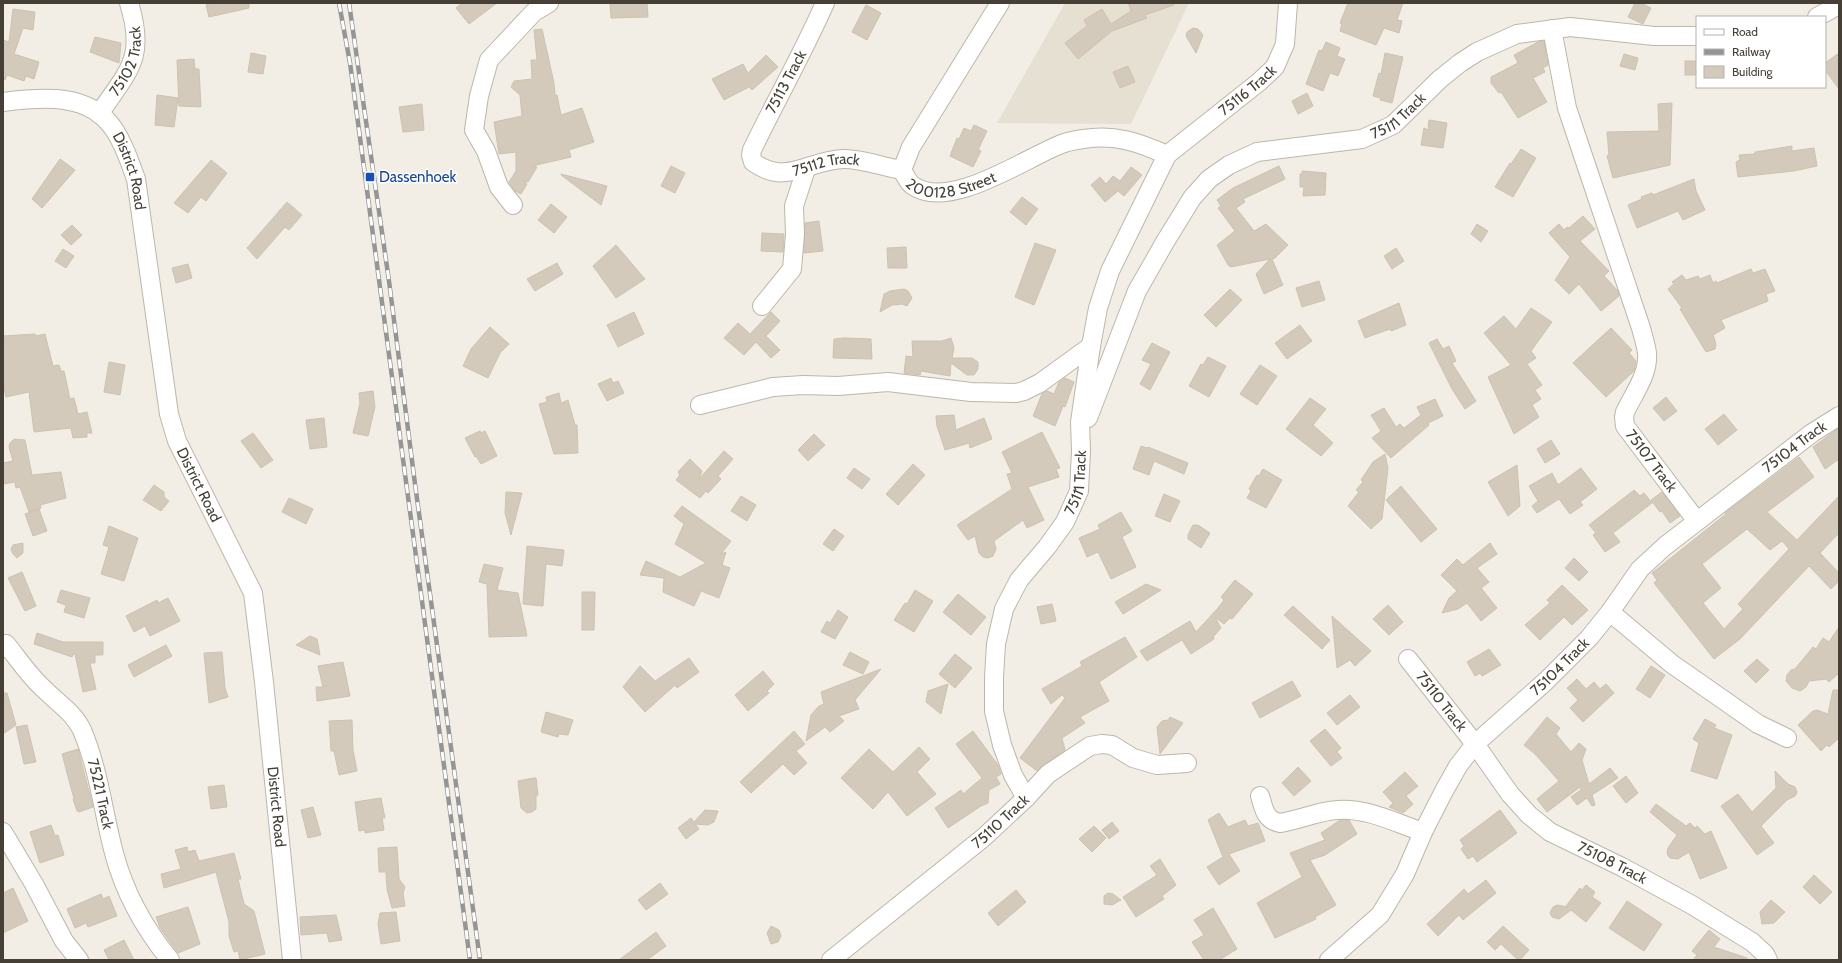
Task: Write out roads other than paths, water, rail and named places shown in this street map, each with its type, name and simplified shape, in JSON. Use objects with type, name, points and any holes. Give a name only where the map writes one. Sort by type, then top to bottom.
[{"type":"street","name":"75102 Track","points":[[99,114],[126,76],[135,57],[136,36],[129,3]]},
{"type":"street","points":[[513,205],[499,187],[486,151],[474,130],[479,96],[489,60],[534,12],[549,3]]},
{"type":"street","name":"75113 Track","points":[[752,162],[752,150],[778,95],[807,45],[826,3]]},
{"type":"street","name":"200128 Street","points":[[1000,3],[929,114],[911,147],[902,170],[912,185],[924,190],[955,191],[972,187],[1060,144],[1083,139],[1110,137],[1138,142],[1167,155]]},
{"type":"street","name":"75116 Track","points":[[1167,155],[1259,82],[1275,67],[1285,44],[1288,3]]},
{"type":"street","points":[[1819,16],[1839,4]]},
{"type":"street","name":"75111 Track","points":[[1080,422],[1087,419],[1138,291],[1192,198],[1209,179],[1229,165],[1257,152],[1362,139],[1393,125],[1440,79],[1477,52],[1517,34],[1570,27],[1600,29],[1654,36],[1696,36]]},
{"type":"street","name":"75107 Track","points":[[1552,29],[1567,108],[1641,328],[1647,353],[1646,368],[1625,412],[1625,426],[1696,520]]},
{"type":"street","name":"District Road","points":[[3,102],[49,98],[84,104],[111,124],[118,135],[136,179],[169,414],[177,441],[253,593],[267,706],[292,960]]},
{"type":"street","name":"75111 Track","points":[[1026,798],[1013,775],[1002,744],[994,711],[996,644],[1004,609],[1019,580],[1048,547],[1065,522],[1078,491],[1081,451],[1080,422],[1098,308],[1110,271],[1167,155]]},
{"type":"street","name":"75112 Track","points":[[752,162],[759,167],[772,171],[793,172],[826,162],[844,159],[902,170]]},
{"type":"street","points":[[762,306],[792,269],[795,234],[794,206],[806,169]]},
{"type":"street","points":[[700,405],[773,388],[803,385],[838,386],[888,382],[971,392],[1016,393],[1024,391],[1040,383],[1091,346]]},
{"type":"street","name":"75104 Track","points":[[1329,960],[1380,916],[1406,874],[1423,832],[1455,772],[1475,744],[1546,682],[1589,638],[1610,612],[1640,569],[1696,520],[1812,433],[1839,416]]},
{"type":"street","points":[[1610,612],[1672,664],[1758,724],[1787,738]]},
{"type":"street","name":"75221 Track","points":[[6,644],[44,690],[72,714],[82,729],[97,774],[114,855],[147,928],[170,960]]},
{"type":"street","name":"75110 Track","points":[[1408,659],[1475,744]]},
{"type":"street","name":"75110 Track","points":[[831,960],[983,838],[1026,798],[1048,774],[1090,746],[1097,744],[1112,745],[1133,758],[1157,765],[1187,763]]},
{"type":"street","name":"75108 Track","points":[[1475,744],[1510,794],[1529,815],[1550,832],[1622,867],[1692,905],[1752,942],[1765,954],[1768,960]]},
{"type":"street","points":[[1260,796],[1266,815],[1274,821],[1291,821],[1337,810],[1346,810],[1364,812],[1423,832]]},
{"type":"street","points":[[3,832],[34,884],[64,941],[79,960]]},
{"type":"railway","points":[[339,3],[350,63],[470,960]]},
{"type":"railway","points":[[349,3],[389,281],[480,960]]},
{"type":"place","name":"Dassenhoek","points":[[370,177]]}]
